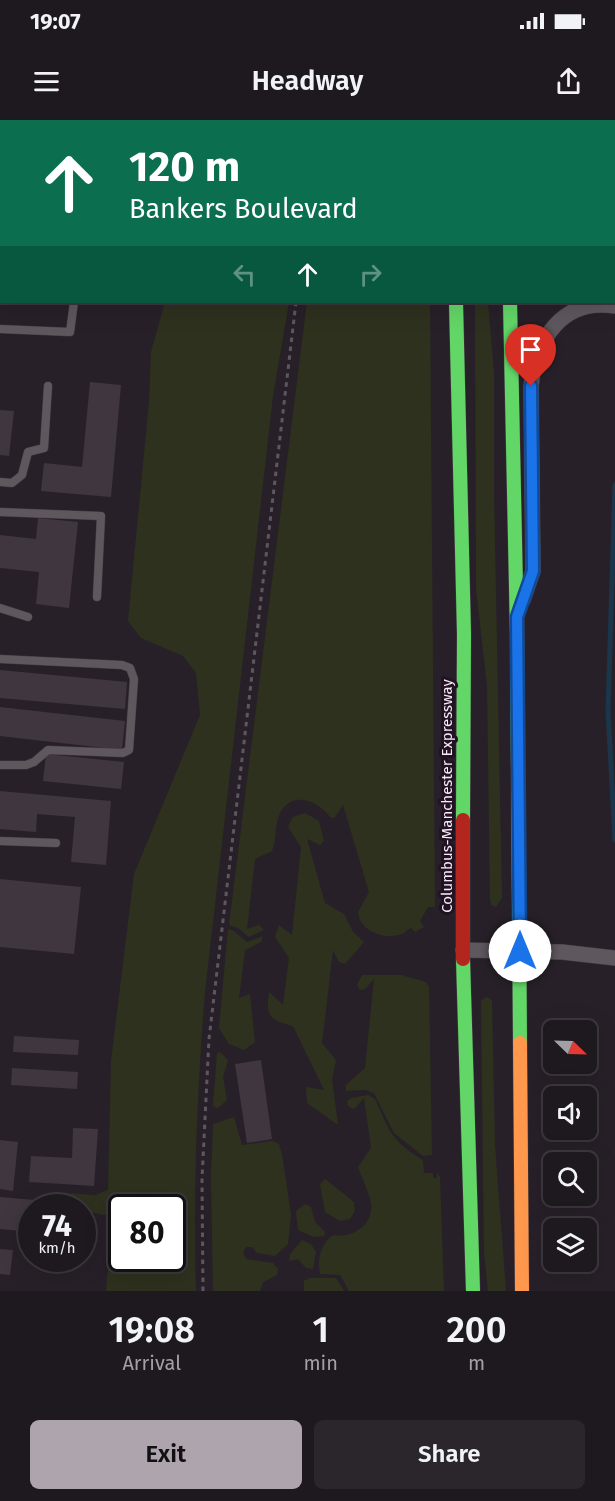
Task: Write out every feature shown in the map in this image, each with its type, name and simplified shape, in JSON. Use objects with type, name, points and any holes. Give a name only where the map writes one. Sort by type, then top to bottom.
[{"type":"highway","name":"Columbus-Manchester Expressway","points":[[456,303],[464,634],[463,950],[473,1291]]},
{"type":"highway","points":[[510,303],[517,617],[522,1291]]},
{"type":"street","points":[[517,617],[533,571],[531,386],[536,359],[546,338],[566,315],[587,305],[615,306]]},
{"type":"street","points":[[463,950],[520,951],[615,958]]},
{"type":"lane","points":[[0,328],[70,332],[74,303]]},
{"type":"lane","points":[[0,482],[12,483],[22,476],[28,452],[44,448],[48,386]]},
{"type":"lane","points":[[0,512],[101,516],[97,597]]},
{"type":"lane","points":[[0,608],[27,617]]},
{"type":"lane","points":[[0,659],[122,665],[130,668],[134,679],[129,750],[123,753],[48,750],[34,762],[26,765],[0,765]]},
{"type":"lane","points":[[0,841],[56,843]]},
{"type":"path","points":[[203,1291],[202,1179],[209,1039],[296,303]]},
{"type":"green space","points":[[165,303],[289,303],[273,396],[205,992],[196,1142],[196,1291],[106,1291],[108,1270],[186,1272],[186,1194],[108,1194],[108,1216],[96,1214],[96,1195],[108,1190],[111,1061],[134,874],[200,715],[196,673],[183,656],[141,638],[128,621],[149,402],[151,352]]},
{"type":"green space","points":[[307,303],[430,303],[435,907],[428,907],[420,921],[424,927],[415,932],[411,928],[404,933],[391,936],[369,930],[360,919],[358,912],[369,892],[343,805],[335,817],[331,818],[311,802],[295,800],[283,809],[278,818],[272,851],[255,859],[247,929],[259,925],[264,930],[249,937],[238,928],[229,925]]},
{"type":"green space","points":[[475,303],[488,303],[494,374],[494,495],[502,898],[496,907],[491,905],[490,898],[487,685],[476,589]]},
{"type":"green space","points":[[305,813],[319,821],[324,841],[320,845],[307,839],[325,903],[344,914],[353,932],[364,942],[345,964],[339,962],[333,950],[322,1043],[336,1060],[332,1079],[338,1125],[307,1103],[306,1087],[324,1090],[293,1026],[279,1022],[271,1016],[268,1007],[269,992],[283,1005],[289,958],[275,937],[279,925],[292,935],[301,847],[288,827],[293,817]]},
{"type":"green space","points":[[228,929],[247,942],[263,936],[261,942],[245,950],[239,998],[250,994],[255,1042],[244,1050],[229,1044],[219,1028]]},
{"type":"green space","points":[[362,975],[401,975],[426,982],[429,987],[432,1155],[423,1156],[394,1133],[374,1093],[366,1090],[346,1091],[346,1085],[365,1068],[374,979],[365,989],[360,990],[357,985]]},
{"type":"green space","points":[[486,997],[492,1000],[495,1145],[506,1291],[488,1291],[484,1253],[481,1001]]},
{"type":"green space","points":[[220,1052],[228,1060],[223,1077],[227,1100],[218,1108],[213,1106],[217,1053]]},
{"type":"green space","points":[[368,1095],[375,1099],[388,1128],[397,1141],[423,1160],[424,1173],[433,1173],[433,1178],[437,1178],[437,1173],[440,1177],[444,1291],[349,1291],[340,1275],[320,1274],[320,1253],[325,1243],[333,1235],[347,1235],[360,1229],[371,1212],[369,1194],[358,1167],[371,1148],[364,1098],[354,1109],[348,1106],[347,1101]]},
{"type":"green space","points":[[234,1117],[242,1145],[272,1141],[279,1144],[282,1154],[291,1215],[288,1244],[275,1256],[257,1253],[252,1247],[246,1247],[243,1253],[246,1259],[273,1263],[278,1269],[277,1275],[263,1282],[260,1291],[213,1291],[211,1178],[213,1124]]},
{"type":"green space","points":[[325,1179],[354,1202],[355,1211],[350,1219],[340,1221],[325,1212],[320,1184]]},
{"type":"green space","points":[[52,1192],[81,1194],[52,1194]]},
{"type":"green space","points":[[305,1204],[311,1207],[315,1222],[325,1232],[324,1236],[314,1237],[298,1230],[296,1211]]},
{"type":"green space","points":[[302,1240],[311,1244],[316,1252],[313,1269],[306,1268],[298,1259],[289,1261],[290,1254]]},
{"type":"green space","points":[[309,1278],[336,1278],[344,1291],[304,1291],[304,1281]]},
{"type":"building","points":[[90,382],[121,385],[111,497],[41,491],[44,463],[82,467]]},
{"type":"building","points":[[0,410],[14,411],[9,456],[0,455]]},
{"type":"building","points":[[38,518],[78,522],[69,608],[36,604],[39,572],[0,568],[0,535],[36,539]]},
{"type":"building","points":[[0,670],[127,682],[125,709],[0,698]]},
{"type":"building","points":[[0,707],[125,721],[122,750],[0,736]]},
{"type":"building","points":[[46,754],[124,762],[121,789],[43,781]]},
{"type":"building","points":[[0,791],[111,801],[106,865],[71,862],[75,817],[37,814],[36,832],[0,829]]},
{"type":"building","points":[[0,879],[81,887],[74,954],[0,947]]},
{"type":"building","points":[[14,1036],[79,1040],[78,1055],[13,1052]]},
{"type":"building","points":[[261,1060],[272,1139],[247,1143],[235,1064]]},
{"type":"building","points":[[12,1068],[78,1072],[77,1089],[11,1085]]},
{"type":"building","points":[[73,1128],[98,1129],[94,1186],[29,1182],[31,1156],[72,1158]]},
{"type":"building","points":[[0,1140],[18,1142],[13,1191],[0,1189]]},
{"type":"building","points":[[0,1197],[18,1199],[18,1231],[0,1229]]},
{"type":"building","points":[[0,1249],[13,1250],[10,1275],[0,1274]]},
{"type":"waterway","points":[[615,485],[608,710],[615,840]]},
{"type":"traffic: fast","points":[[456,303],[464,634],[463,820]]},
{"type":"traffic: fast","points":[[510,303],[517,635],[520,1043]]},
{"type":"traffic: fast","points":[[463,959],[473,1291]]},
{"type":"traffic: slow","points":[[520,1043],[522,1291]]},
{"type":"traffic: jam","points":[[463,820],[463,959]]},
{"type":"route","points":[[520,951],[517,617],[533,571],[531,386]]}]
